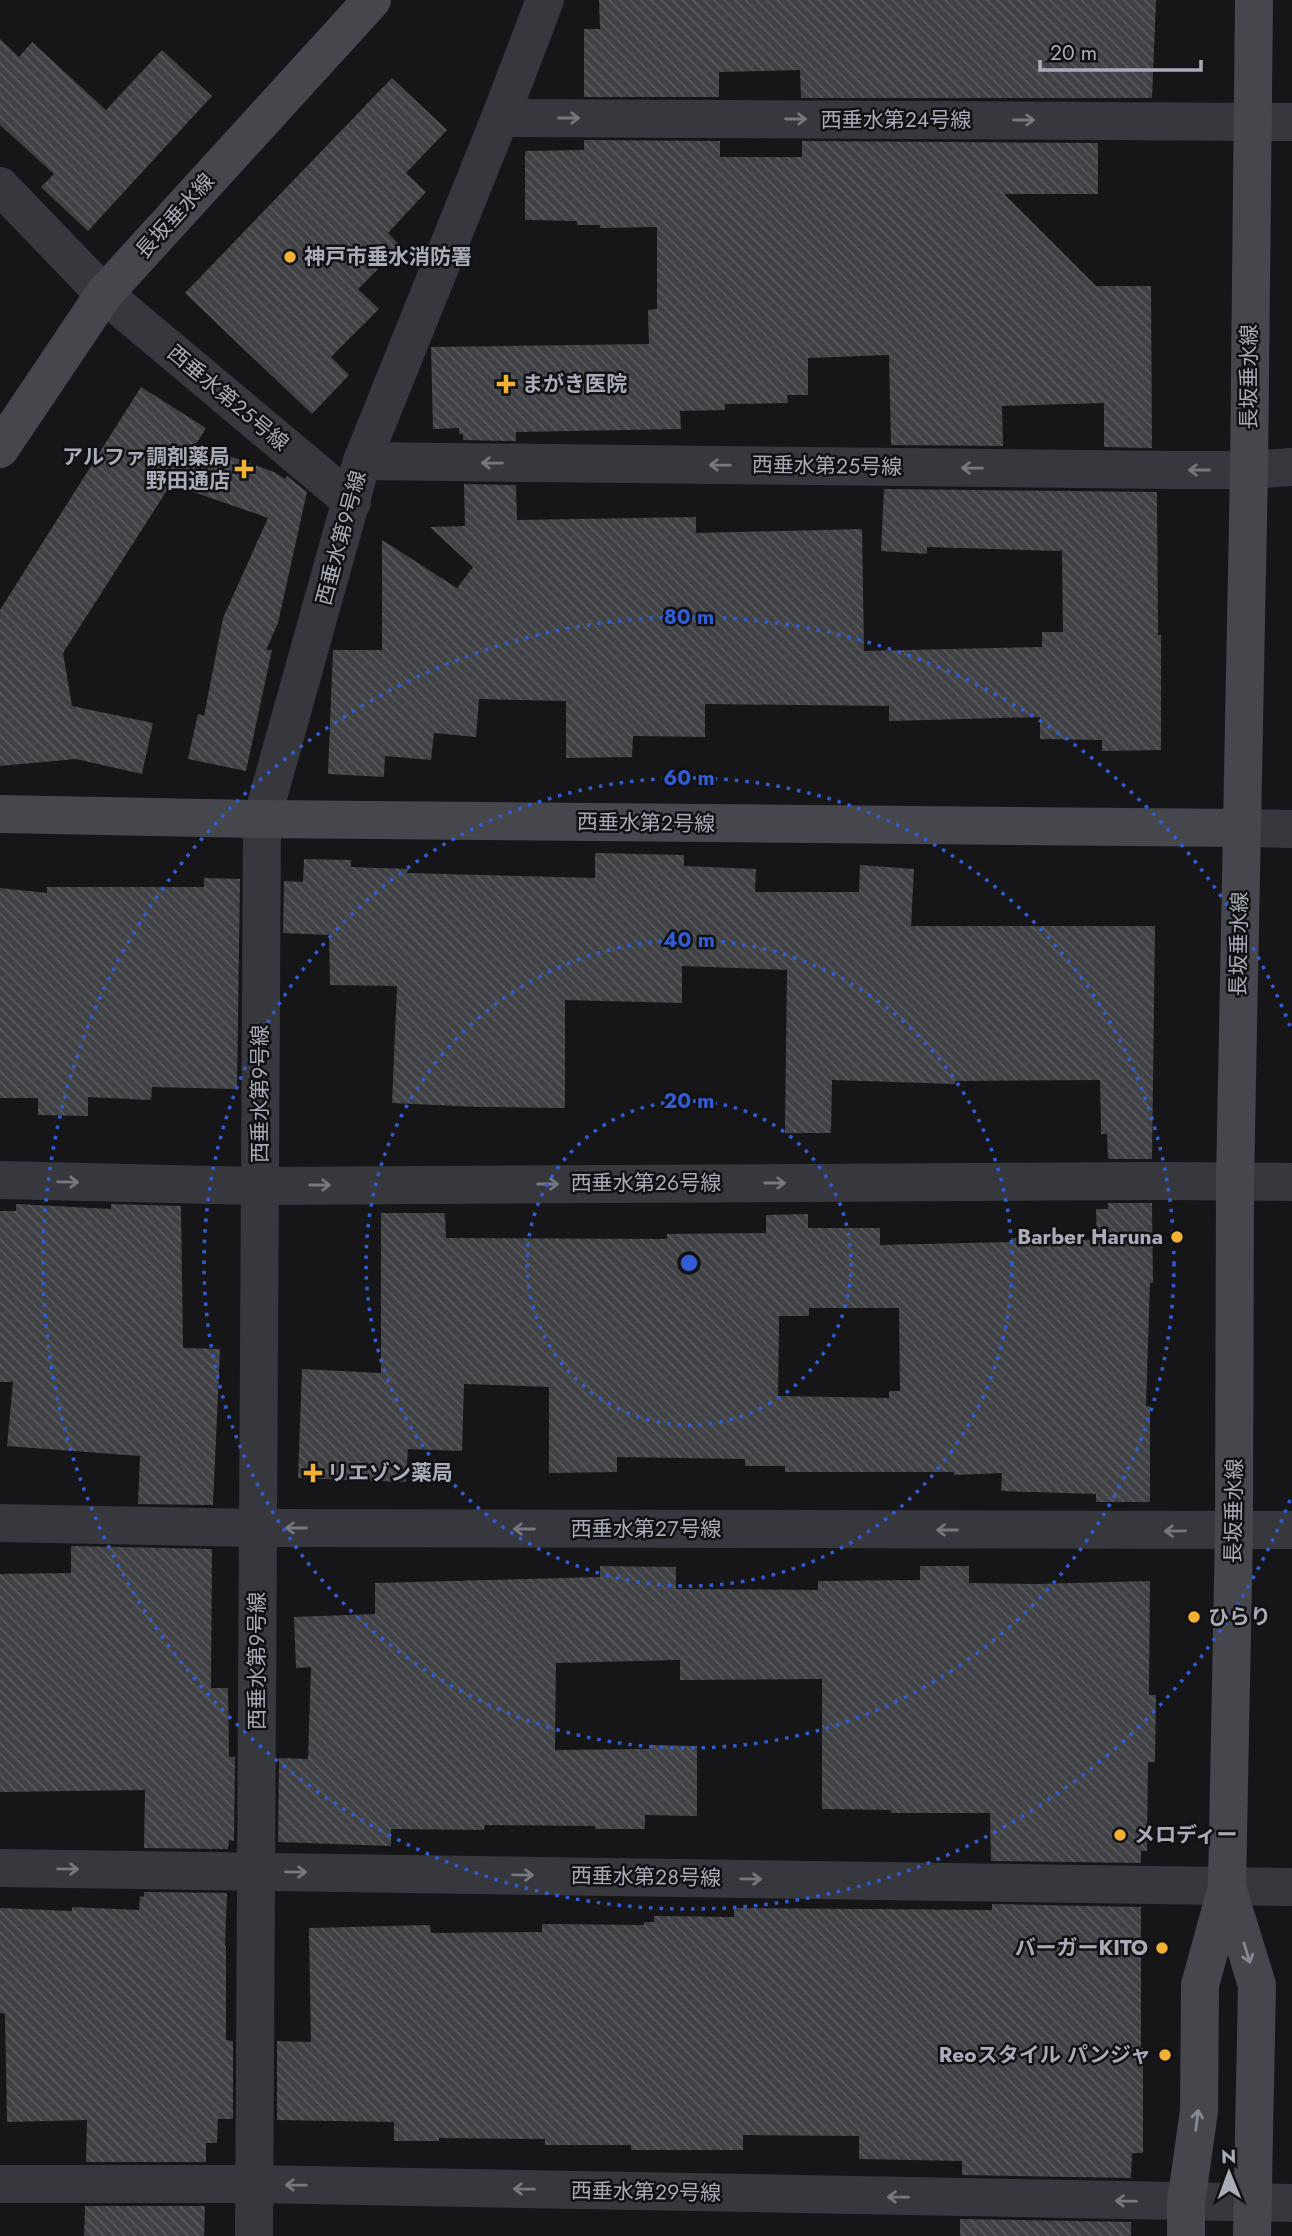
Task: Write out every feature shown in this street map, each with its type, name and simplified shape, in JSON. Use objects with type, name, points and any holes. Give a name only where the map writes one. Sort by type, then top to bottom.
[{"type":"main road","name":"長坂垂水線","points":[[0,449],[104,294],[372,0]]},
{"type":"main road","name":"長坂垂水線","points":[[1186,2219],[1199,2111],[1200,1984],[1227,1887],[1254,0]]},
{"type":"main road","name":"西垂水第２号線","points":[[0,814],[1241,828]]},
{"type":"main road","name":"長坂垂水線","points":[[1227,1887],[1257,1985],[1252,2220]]},
{"type":"street","name":"西垂水第９号線","points":[[254,2236],[262,819],[362,461],[545,0]]},
{"type":"street","name":"西垂水第２４号線","points":[[500,118],[1292,122]]},
{"type":"street","name":"西垂水第２５号線","points":[[0,186],[104,294],[352,502]]},
{"type":"street","name":"西垂水第２５号線","points":[[362,461],[1249,470],[1292,467]]},
{"type":"street","name":"西垂水第２号線","points":[[1241,828],[1292,829]]},
{"type":"street","name":"西垂水第２６号線","points":[[0,1180],[259,1185],[1292,1182]]},
{"type":"street","name":"西垂水第２７号線","points":[[0,1523],[258,1528],[1292,1530]]},
{"type":"street","name":"西垂水第２８号線","points":[[0,1868],[1292,1887]]},
{"type":"street","name":"西垂水第２９号線","points":[[0,2184],[254,2184],[1252,2220],[1292,2203]]},
{"type":"building","points":[[599,0],[1156,0],[1152,98],[801,98],[800,70],[719,72],[719,97],[584,97],[584,29],[600,29]]},
{"type":"building","points":[[0,39],[19,57],[32,42],[106,110],[162,50],[212,96],[88,231],[41,187],[54,174],[0,125]]},
{"type":"building","points":[[392,78],[447,130],[406,173],[426,192],[388,233],[401,246],[358,289],[379,309],[331,357],[349,375],[312,414],[185,293]]},
{"type":"building","points":[[584,140],[720,141],[720,157],[802,157],[802,141],[1098,143],[1098,194],[1004,194],[1096,286],[1151,286],[1152,448],[1104,447],[1104,403],[1002,406],[1003,446],[891,445],[889,355],[808,358],[808,395],[787,395],[788,403],[725,404],[725,410],[680,411],[681,429],[516,432],[516,441],[463,440],[459,428],[433,429],[431,347],[649,344],[648,310],[657,309],[657,227],[600,228],[600,225],[577,225],[577,221],[525,220],[525,151],[584,150]]},
{"type":"building","points":[[141,387],[206,428],[196,444],[274,472],[285,479],[287,476],[307,492],[278,623],[266,650],[272,650],[246,771],[188,759],[198,714],[204,716],[223,618],[268,518],[171,484],[63,653],[72,706],[153,723],[142,774],[76,759],[0,766],[0,610]]},
{"type":"building","points":[[464,484],[516,485],[517,520],[696,517],[696,533],[862,529],[864,651],[1042,647],[1042,632],[1063,632],[1062,551],[927,547],[927,554],[881,551],[884,489],[1157,492],[1161,750],[1102,751],[1102,740],[1040,739],[1040,717],[889,721],[889,706],[705,704],[705,737],[633,736],[632,757],[566,758],[566,701],[479,699],[476,737],[434,733],[431,760],[385,756],[384,777],[328,774],[333,650],[382,650],[382,540],[457,588],[473,567],[430,527],[465,526]]},
{"type":"building","points":[[595,853],[684,855],[684,866],[756,869],[755,892],[859,892],[860,865],[914,869],[911,926],[1155,926],[1152,1159],[1108,1159],[1107,1134],[1101,1134],[1100,1080],[955,1081],[955,1084],[832,1080],[831,1133],[785,1133],[787,970],[682,966],[682,1003],[565,1000],[565,1108],[392,1103],[397,986],[330,985],[329,935],[283,933],[284,881],[303,882],[304,859],[351,860],[351,867],[408,869],[407,873],[595,878]]},
{"type":"building","points":[[204,878],[240,879],[237,1089],[152,1087],[151,1100],[88,1097],[88,1116],[38,1115],[38,1098],[0,1098],[0,888],[47,893],[47,887],[204,887]]},
{"type":"building","points":[[1108,1203],[1152,1203],[1153,1283],[1150,1283],[1146,1406],[1150,1406],[1150,1502],[1096,1502],[1096,1494],[1001,1491],[1002,1473],[954,1475],[954,1472],[785,1472],[785,1466],[745,1466],[745,1459],[617,1457],[617,1472],[549,1473],[549,1387],[464,1384],[462,1451],[408,1449],[406,1482],[298,1478],[302,1369],[381,1373],[381,1213],[445,1213],[446,1238],[667,1239],[667,1234],[766,1233],[766,1215],[808,1214],[808,1228],[880,1228],[880,1245],[1011,1242],[1011,1238],[1097,1240],[1096,1209],[1108,1209]],"holes":[[[809,1308],[899,1308],[900,1391],[889,1391],[889,1398],[778,1396],[779,1316],[809,1316]]]},
{"type":"building","points":[[16,1204],[111,1209],[111,1204],[181,1206],[183,1348],[220,1349],[213,1505],[138,1504],[140,1456],[7,1446],[13,1382],[0,1382],[0,1211],[16,1211]]},
{"type":"building","points":[[71,1546],[212,1549],[211,1688],[228,1688],[229,1757],[235,1757],[234,1841],[229,1840],[228,1849],[144,1848],[145,1790],[0,1792],[0,1574],[71,1573]]},
{"type":"building","points":[[600,1566],[676,1567],[676,1589],[818,1590],[818,1581],[920,1580],[920,1566],[969,1566],[969,1583],[1150,1581],[1149,1695],[1156,1695],[1155,1762],[1148,1762],[1147,1851],[1141,1851],[1141,1863],[991,1861],[990,1813],[891,1813],[891,1810],[822,1809],[822,1679],[680,1680],[680,1660],[556,1663],[555,1750],[649,1749],[649,1745],[697,1746],[697,1816],[645,1815],[645,1829],[485,1825],[484,1830],[391,1829],[391,1846],[278,1842],[279,1758],[308,1759],[311,1667],[296,1668],[294,1617],[375,1614],[375,1583],[600,1577]]},
{"type":"building","points":[[144,1892],[227,1893],[226,2040],[233,2041],[233,2119],[218,2119],[217,2143],[206,2143],[206,2162],[86,2162],[87,2120],[7,2122],[5,2014],[0,2013],[0,1908],[139,1910],[140,1896],[144,1897]]},
{"type":"building","points":[[992,1904],[1141,1907],[1143,2153],[1132,2153],[1131,2178],[962,2175],[962,2161],[859,2159],[859,2136],[743,2135],[743,2150],[631,2150],[631,2145],[545,2145],[545,2139],[439,2138],[439,2141],[394,2141],[394,2122],[277,2120],[277,2041],[311,2042],[309,1928],[430,1925],[431,1933],[542,1932],[542,1924],[644,1925],[644,1922],[654,1922],[654,1916],[734,1917],[734,1908],[992,1910]]},
{"type":"building","points":[[85,2206],[205,2206],[204,2236],[84,2236]]},
{"type":"building","points":[[960,2219],[1131,2222],[1131,2236],[960,2236]]},
{"type":"place","name":"神戸市垂水消防署","points":[[290,257]]},
{"type":"place","name":"まがき医院","points":[[506,384]]},
{"type":"place","name":"アルファ調剤薬局 野田通店","points":[[244,469]]},
{"type":"place","name":"Barber Haruna","points":[[1177,1237]]},
{"type":"place","name":"リエゾン薬局","points":[[313,1473]]},
{"type":"place","name":"ひらり","points":[[1194,1617]]},
{"type":"place","name":"メロディー","points":[[1120,1835]]},
{"type":"place","name":"バーガーKITO","points":[[1162,1948]]},
{"type":"place","name":"Reoスタイル パンジャ","points":[[1165,2055]]}]
